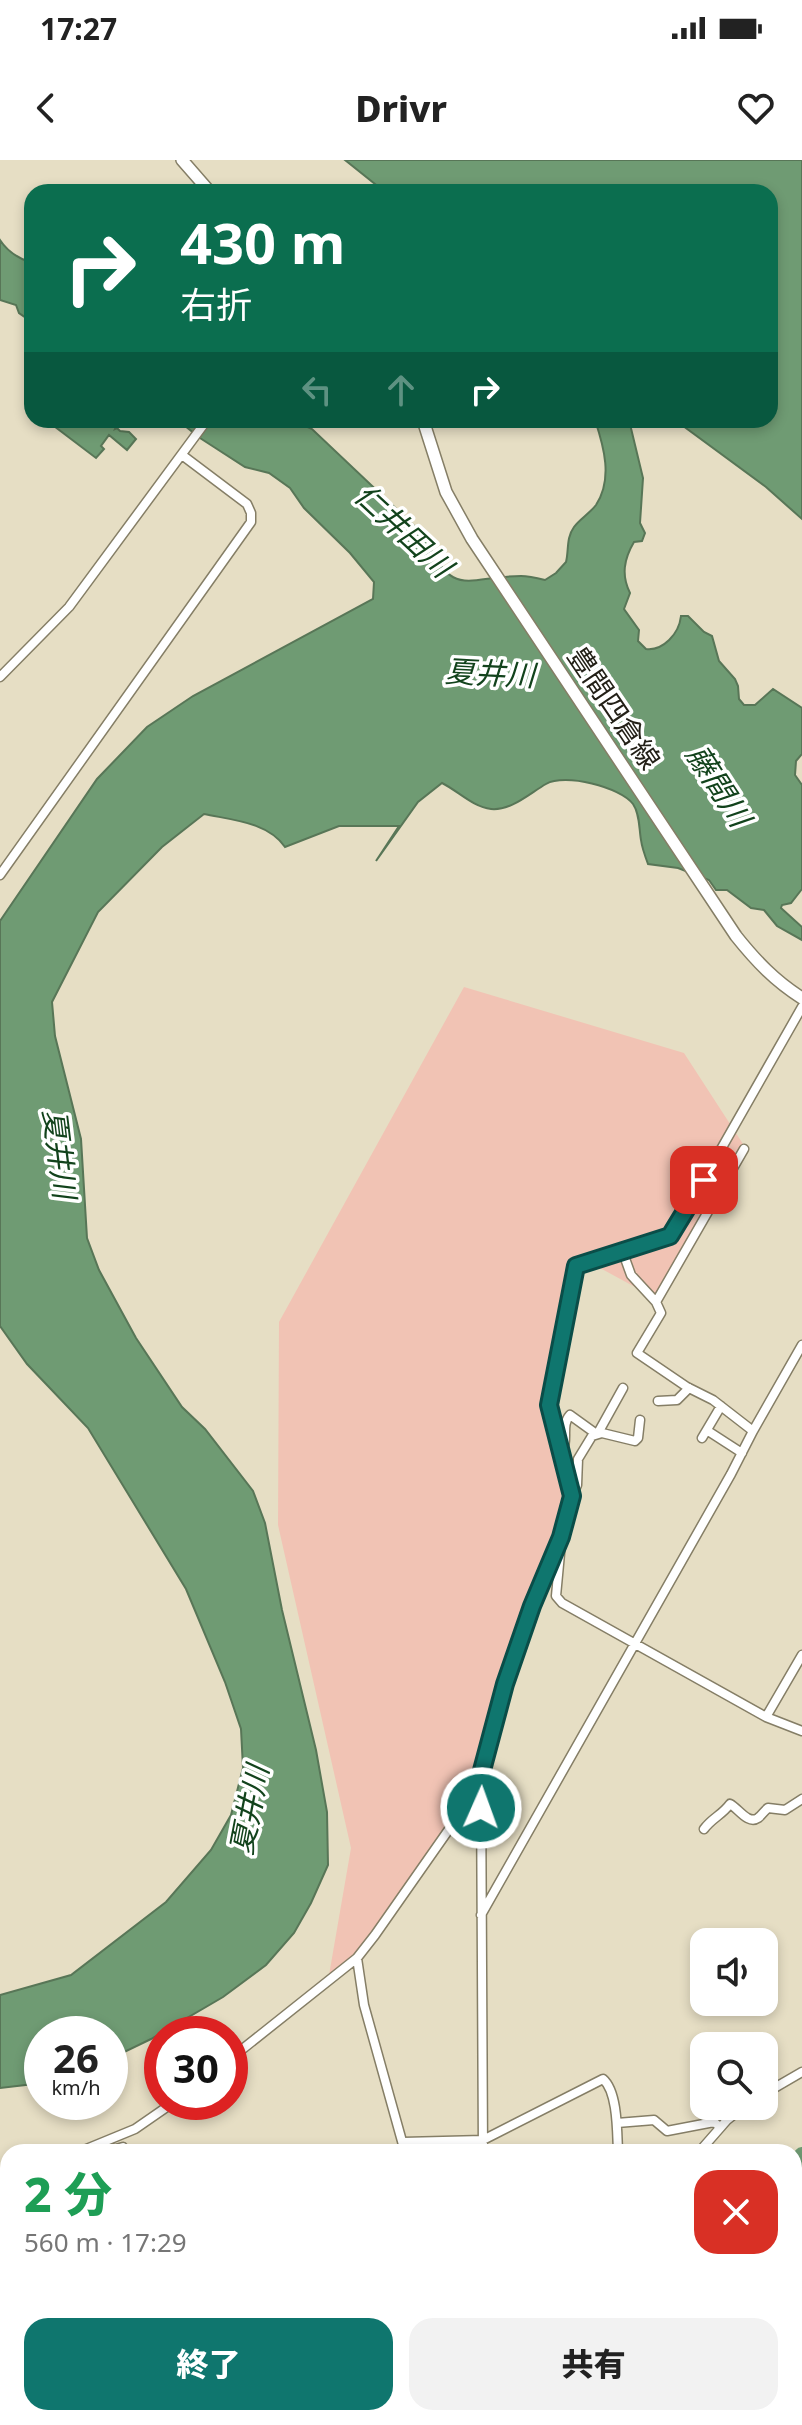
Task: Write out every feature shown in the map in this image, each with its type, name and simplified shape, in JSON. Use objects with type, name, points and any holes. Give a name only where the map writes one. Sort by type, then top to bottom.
[{"type":"main road","points":[[182,160],[203,184]]},
{"type":"main road","name":"豊間四倉線","points":[[426,428],[446,492],[484,557],[718,909],[759,965],[802,998]]},
{"type":"street","points":[[0,677],[69,607],[201,428]]},
{"type":"street","points":[[0,875],[251,522],[247,504],[182,455]]},
{"type":"street","points":[[572,1496],[551,1414],[550,1397],[576,1266],[664,1240],[675,1230],[802,1007]]},
{"type":"street","points":[[656,1302],[744,1149]]},
{"type":"street","points":[[622,1250],[631,1275],[656,1302],[661,1313],[637,1353],[721,1406],[753,1431]]},
{"type":"street","points":[[481,1915],[802,1345]]},
{"type":"street","points":[[248,2045],[357,1958],[464,1809],[481,1774],[515,1652],[561,1537],[577,1485],[578,1459],[623,1388]]},
{"type":"street","points":[[658,1401],[677,1400],[689,1388]]},
{"type":"street","points":[[702,1438],[721,1406]]},
{"type":"street","points":[[562,1450],[565,1421],[570,1415],[596,1433],[635,1441],[640,1420]]},
{"type":"street","points":[[708,1431],[742,1453]]},
{"type":"street","points":[[561,1537],[558,1600],[766,1717],[802,1731]]},
{"type":"street","points":[[766,1717],[802,1655]]},
{"type":"street","points":[[481,1774],[483,2144]]},
{"type":"street","points":[[704,1829],[730,1804],[747,1818],[753,1819],[768,1808],[785,1810],[799,1796]]},
{"type":"street","points":[[357,1958],[364,2005],[403,2142],[483,2140],[603,2079],[608,2083],[617,2123],[618,2144]]},
{"type":"street","points":[[778,2086],[802,2072]]},
{"type":"street","points":[[99,2144],[148,2120]]},
{"type":"street","points":[[617,2123],[654,2120],[667,2131],[717,2125]]},
{"type":"street","points":[[714,2120],[717,2125]]},
{"type":"street","points":[[704,2144],[717,2125],[724,2120]]},
{"type":"shaded area","points":[[464,987],[684,1053],[743,1144],[651,1303],[635,1287],[589,1262],[575,1258],[549,1405],[575,1493],[517,1651],[480,1796],[376,1939],[328,1981],[351,1848],[278,1525],[279,1322]]},
{"type":"water","points":[[345,160],[802,160],[802,519],[766,487],[686,428],[778,428],[778,184],[375,184]]},
{"type":"water","points":[[0,240],[6,248],[24,259],[24,316],[16,305],[0,300]]},
{"type":"water","points":[[57,428],[117,428],[129,432],[136,439],[127,450],[109,435],[101,446],[104,449],[96,458]]},
{"type":"water","points":[[188,428],[310,428],[425,536],[444,570],[453,577],[474,580],[521,576],[545,580],[566,562],[571,531],[596,505],[601,495],[606,474],[597,428],[631,428],[643,478],[640,523],[645,533],[642,541],[634,542],[626,561],[625,580],[630,593],[624,609],[639,630],[638,641],[646,649],[664,644],[674,635],[681,616],[688,616],[712,636],[719,661],[735,679],[739,699],[744,705],[755,705],[773,689],[802,708],[802,754],[796,761],[795,775],[802,785],[802,889],[791,903],[781,908],[802,927],[802,940],[777,926],[764,910],[751,908],[727,890],[716,890],[709,880],[678,868],[648,864],[633,804],[605,787],[566,780],[546,784],[513,804],[498,809],[478,805],[442,783],[418,802],[376,861],[399,826],[339,826],[285,847],[259,827],[204,814],[162,847],[98,912],[52,1002],[55,1036],[81,1139],[87,1238],[99,1270],[136,1338],[182,1407],[205,1429],[253,1491],[265,1523],[282,1610],[316,1750],[327,1812],[328,1865],[294,1933],[266,1965],[223,1997],[190,2016],[144,2016],[144,2042],[128,2050],[128,2016],[24,2016],[24,2085],[0,2088],[0,1995],[71,1975],[166,1902],[211,1850],[231,1815],[243,1768],[241,1729],[186,1589],[88,1428],[27,1364],[0,1326],[0,921],[97,779],[147,727],[193,696],[373,599],[374,582],[350,553],[304,508],[290,488],[269,473],[245,467]]},
{"type":"route","points":[[481,1808],[481,1774],[505,1684],[532,1606],[561,1537],[572,1496],[549,1405],[576,1266],[670,1236],[704,1180]]},
{"type":"water label","name":"仁井田川","points":[[403,531]]},
{"type":"water label","name":"夏井川","points":[[490,674]]},
{"type":"water label","name":"藤間川","points":[[718,786]]},
{"type":"water label","name":"夏井川","points":[[59,1154]]},
{"type":"water label","name":"夏井川","points":[[250,1810]]}]
